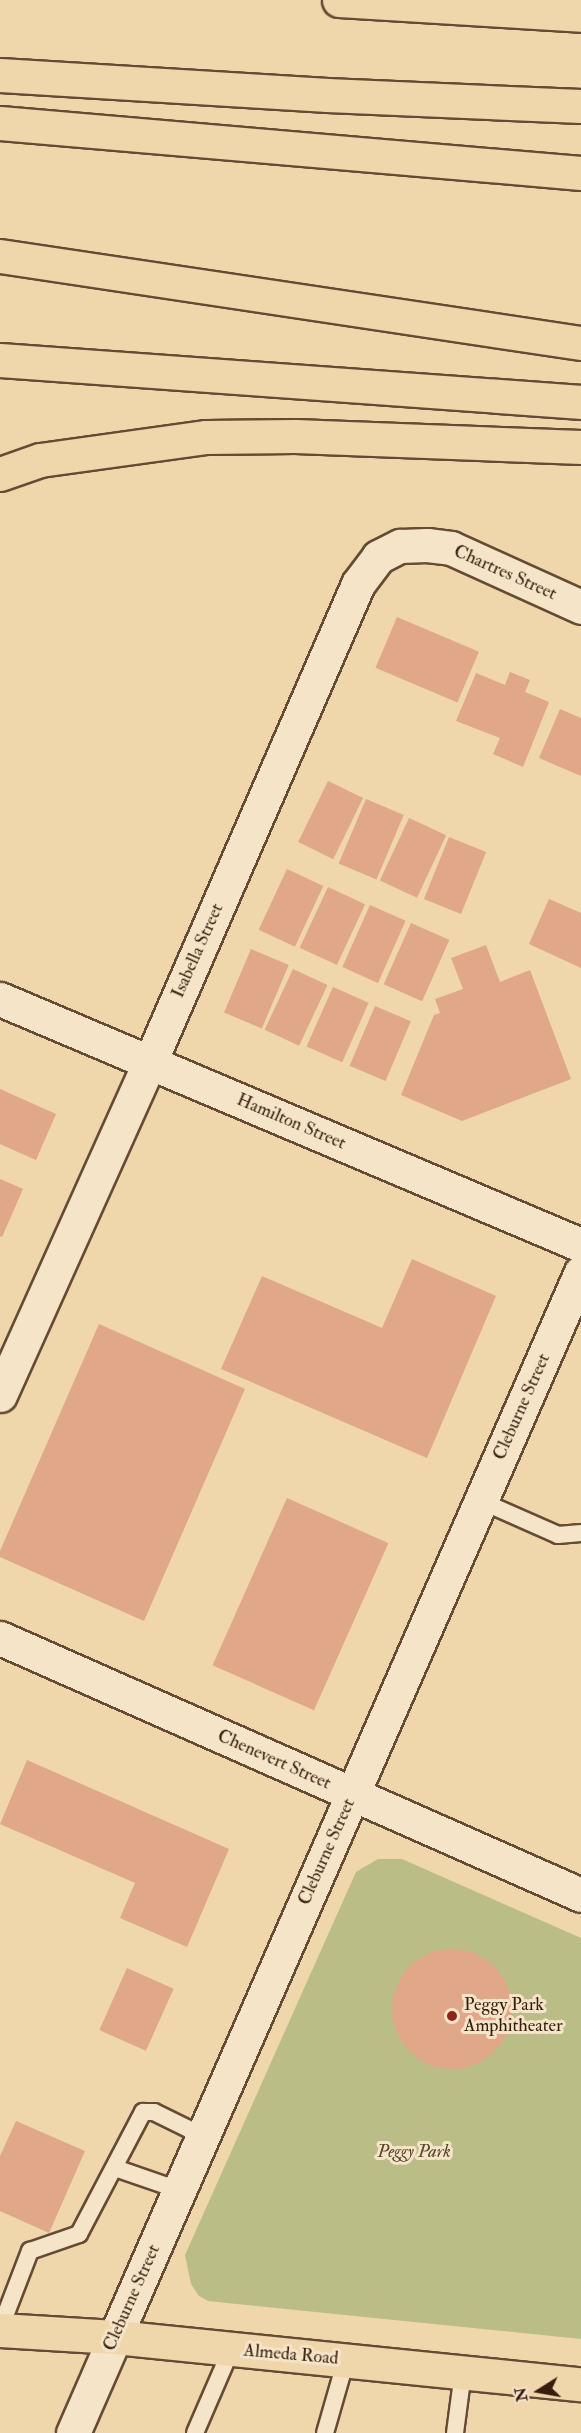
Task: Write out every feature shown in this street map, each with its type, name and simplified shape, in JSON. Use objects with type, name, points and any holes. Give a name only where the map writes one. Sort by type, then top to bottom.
[{"type":"main road","points":[[339,0],[581,15]]},
{"type":"main road","points":[[0,68],[101,81]]},
{"type":"main road","points":[[0,75],[327,96],[581,106]]},
{"type":"main road","points":[[0,123],[581,173]]},
{"type":"main road","points":[[0,256],[581,343]]},
{"type":"main road","points":[[0,360],[581,402]]},
{"type":"main road","points":[[0,474],[40,460],[206,437],[295,436],[581,447]]},
{"type":"main road","name":"Almeda Road","points":[[0,2329],[115,2337],[581,2384]]},
{"type":"street","name":"Chartres Street","points":[[427,545],[451,548],[581,607]]},
{"type":"street","name":"Isabella Street","points":[[0,1395],[150,1062],[358,584],[378,557],[400,546],[427,545]]},
{"type":"street","name":"Hamilton Street","points":[[0,999],[581,1245]]},
{"type":"street","name":"Cleburne Street","points":[[73,2433],[581,1272]]},
{"type":"street","name":"Chenevert Street","points":[[0,1638],[581,1895]]},
{"type":"lane","points":[[481,1501],[558,1535],[581,1533]]},
{"type":"lane","points":[[0,2329],[30,2251],[78,2234],[115,2168],[136,2120],[143,2112],[154,2112],[203,2136]]},
{"type":"lane","points":[[115,2168],[179,2190]]},
{"type":"lane","points":[[195,2433],[231,2350]]},
{"type":"lane","points":[[325,2433],[346,2360]]},
{"type":"lane","points":[[455,2433],[463,2372]]},
{"type":"green space","name":"Peggy Park","points":[[378,1859],[402,1859],[581,1938],[581,2339],[208,2301],[199,2296],[191,2284],[185,2255],[356,1872]]},
{"type":"building","points":[[397,617],[479,652],[457,702],[376,668]]},
{"type":"building","points":[[510,672],[530,680],[525,692],[549,702],[523,767],[493,754],[500,738],[456,721],[476,673],[505,685]]},
{"type":"building","points":[[560,709],[581,718],[581,776],[539,758]]},
{"type":"building","points":[[328,781],[363,798],[333,859],[298,842]]},
{"type":"building","points":[[366,799],[404,815],[376,879],[339,863]]},
{"type":"building","points":[[409,818],[446,835],[417,898],[380,881]]},
{"type":"building","points":[[449,837],[486,852],[461,914],[424,899]]},
{"type":"building","points":[[287,869],[323,886],[295,947],[259,930]]},
{"type":"building","points":[[328,887],[365,904],[337,965],[300,948]]},
{"type":"building","points":[[549,899],[581,913],[581,968],[529,944]]},
{"type":"building","points":[[370,905],[406,921],[378,983],[342,967]]},
{"type":"building","points":[[411,923],[449,940],[422,1001],[384,984]]},
{"type":"building","points":[[486,945],[500,982],[530,970],[571,1079],[462,1121],[401,1095],[434,1015],[440,1013],[435,999],[463,989],[451,958]]},
{"type":"building","points":[[251,949],[289,965],[262,1029],[224,1013]]},
{"type":"building","points":[[293,969],[327,985],[299,1046],[265,1030]]},
{"type":"building","points":[[333,987],[369,1003],[342,1062],[307,1046]]},
{"type":"building","points":[[375,1006],[411,1021],[386,1081],[350,1066]]},
{"type":"building","points":[[0,1089],[56,1114],[36,1160],[0,1144]]},
{"type":"building","points":[[0,1179],[23,1189],[2,1237],[0,1236]]},
{"type":"building","points":[[412,1259],[496,1296],[427,1458],[221,1369],[262,1276],[382,1328]]},
{"type":"building","points":[[99,1324],[245,1389],[144,1621],[0,1557],[0,1551]]},
{"type":"building","points":[[287,1498],[388,1543],[314,1710],[213,1665]]},
{"type":"building","points":[[27,1760],[229,1849],[187,1947],[120,1918],[135,1883],[0,1824]]},
{"type":"building","name":"Peggy Park Amphitheater","points":[[452,1949],[475,1953],[495,1966],[508,1986],[512,2009],[508,2032],[495,2052],[475,2065],[452,2069],[429,2065],[409,2052],[396,2032],[392,2009],[396,1986],[409,1966],[429,1953]]},
{"type":"building","points":[[127,1968],[174,1989],[146,2051],[99,2030]]},
{"type":"building","points":[[16,2121],[85,2151],[49,2233],[0,2211],[0,2156]]},
{"type":"place","name":"Peggy Park Amphitheater","points":[[452,2016]]}]
